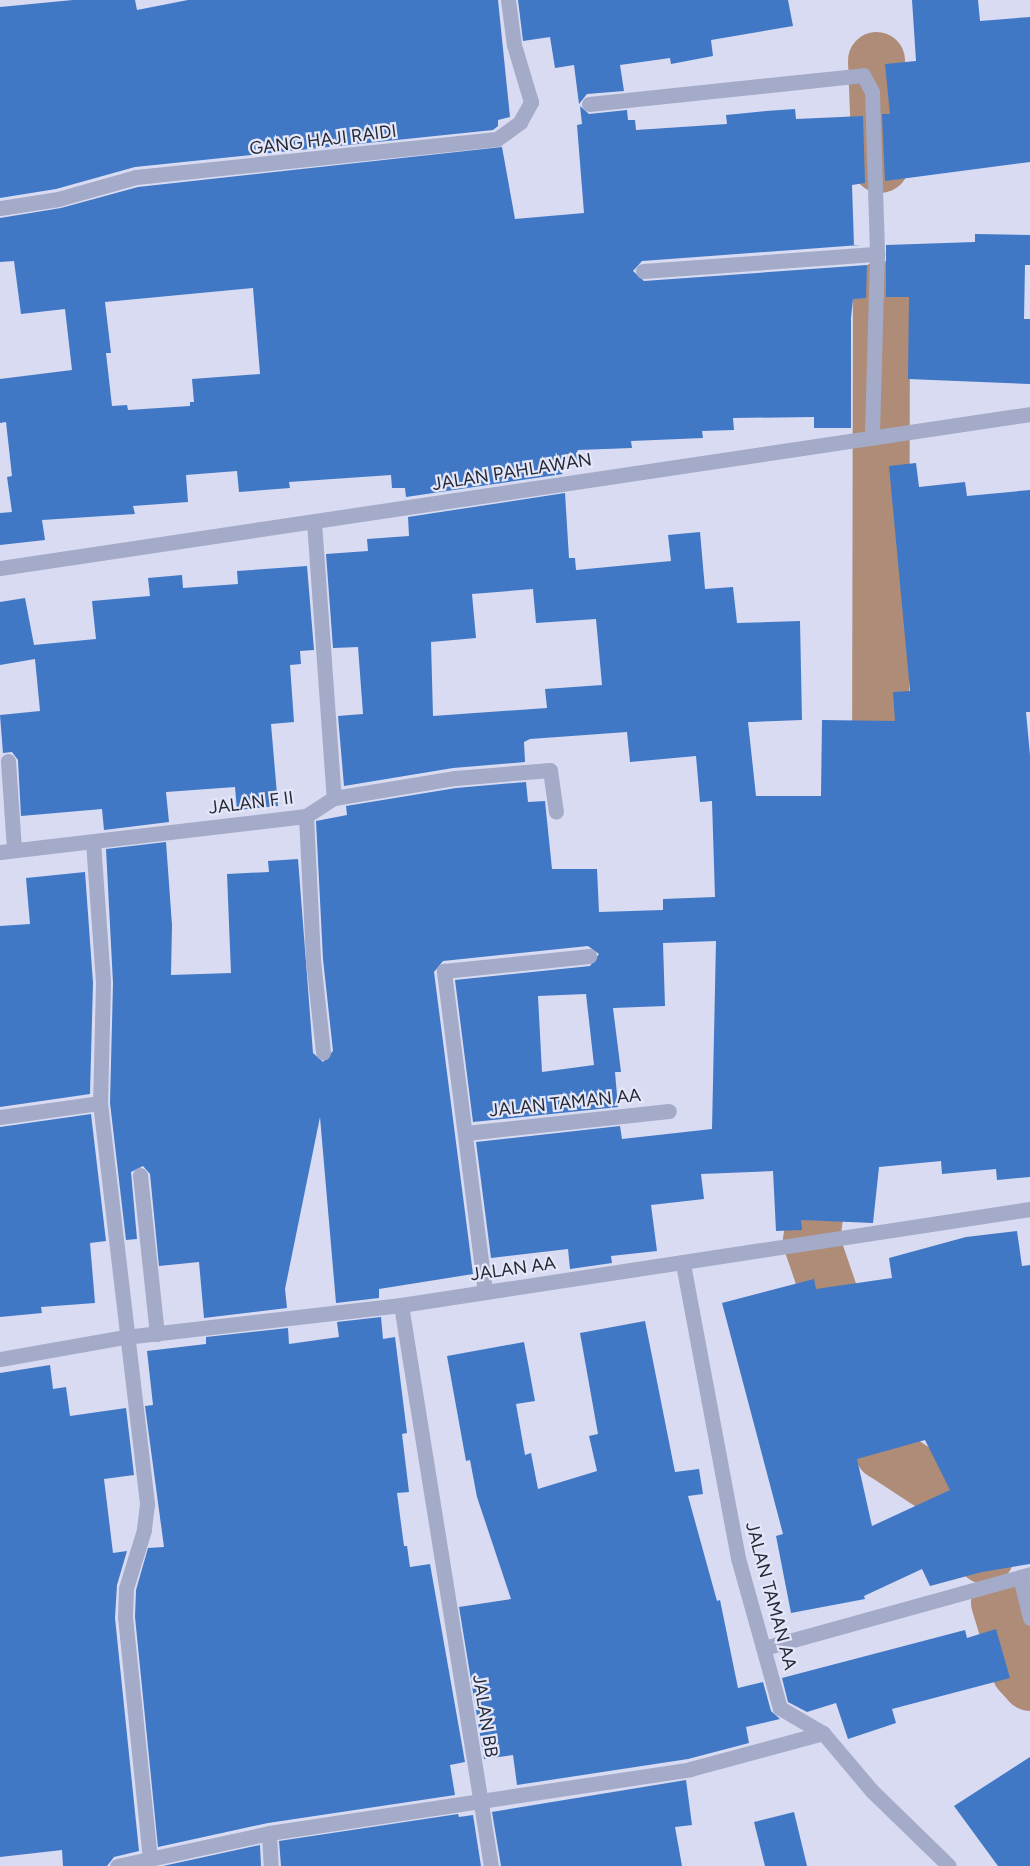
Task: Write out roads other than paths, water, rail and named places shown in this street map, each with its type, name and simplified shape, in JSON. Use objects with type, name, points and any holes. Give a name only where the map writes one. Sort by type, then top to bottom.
[{"type":"street","name":"GANG HAJI RAIDI","points":[[0,208],[58,199],[136,177],[498,139],[520,122],[531,102],[514,45],[508,0]]},
{"type":"street","points":[[589,104],[848,73],[863,75],[872,92],[877,254],[875,434]]},
{"type":"street","points":[[643,271],[877,254]]},
{"type":"street","name":"JALAN PAHLAWAN","points":[[0,568],[314,522],[875,434],[1030,414]]},
{"type":"street","points":[[314,522],[334,798],[455,778],[550,770],[556,812]]},
{"type":"street","points":[[7,851],[9,761]]},
{"type":"street","name":"JALAN F II","points":[[7,851],[306,816],[334,798]]},
{"type":"street","points":[[306,816],[313,960],[323,1052]]},
{"type":"street","points":[[93,842],[103,983],[100,1104],[125,1337],[147,1504],[144,1530],[126,1588],[125,1617],[150,1861]]},
{"type":"street","points":[[485,1292],[444,971],[589,956]]},
{"type":"street","points":[[0,1117],[100,1104]]},
{"type":"street","name":"JALAN TAMAN AA","points":[[466,1133],[669,1111]]},
{"type":"street","points":[[140,1175],[157,1334]]},
{"type":"street","name":"JALAN AA","points":[[0,1359],[125,1337],[401,1305],[683,1264],[1030,1209]]},
{"type":"street","name":"JALAN TAMAN AA","points":[[683,1264],[738,1558],[780,1708],[823,1733],[872,1791],[949,1866]]},
{"type":"street","name":"JALAN BB","points":[[401,1305],[479,1803],[491,1866]]},
{"type":"street","points":[[764,1648],[1025,1575],[1030,1618]]},
{"type":"street","points":[[117,1866],[150,1861],[269,1833],[479,1803],[690,1769],[823,1733]]},
{"type":"street","points":[[269,1833],[271,1866]]},
{"type":"waterway","points":[[876,60],[880,164]]},
{"type":"waterway","points":[[880,800],[881,289]]},
{"type":"waterway","points":[[823,1143],[811,1241],[883,1451],[973,1510],[985,1555]]},
{"type":"waterway","points":[[999,1602],[1020,1671],[1030,1682]]}]
